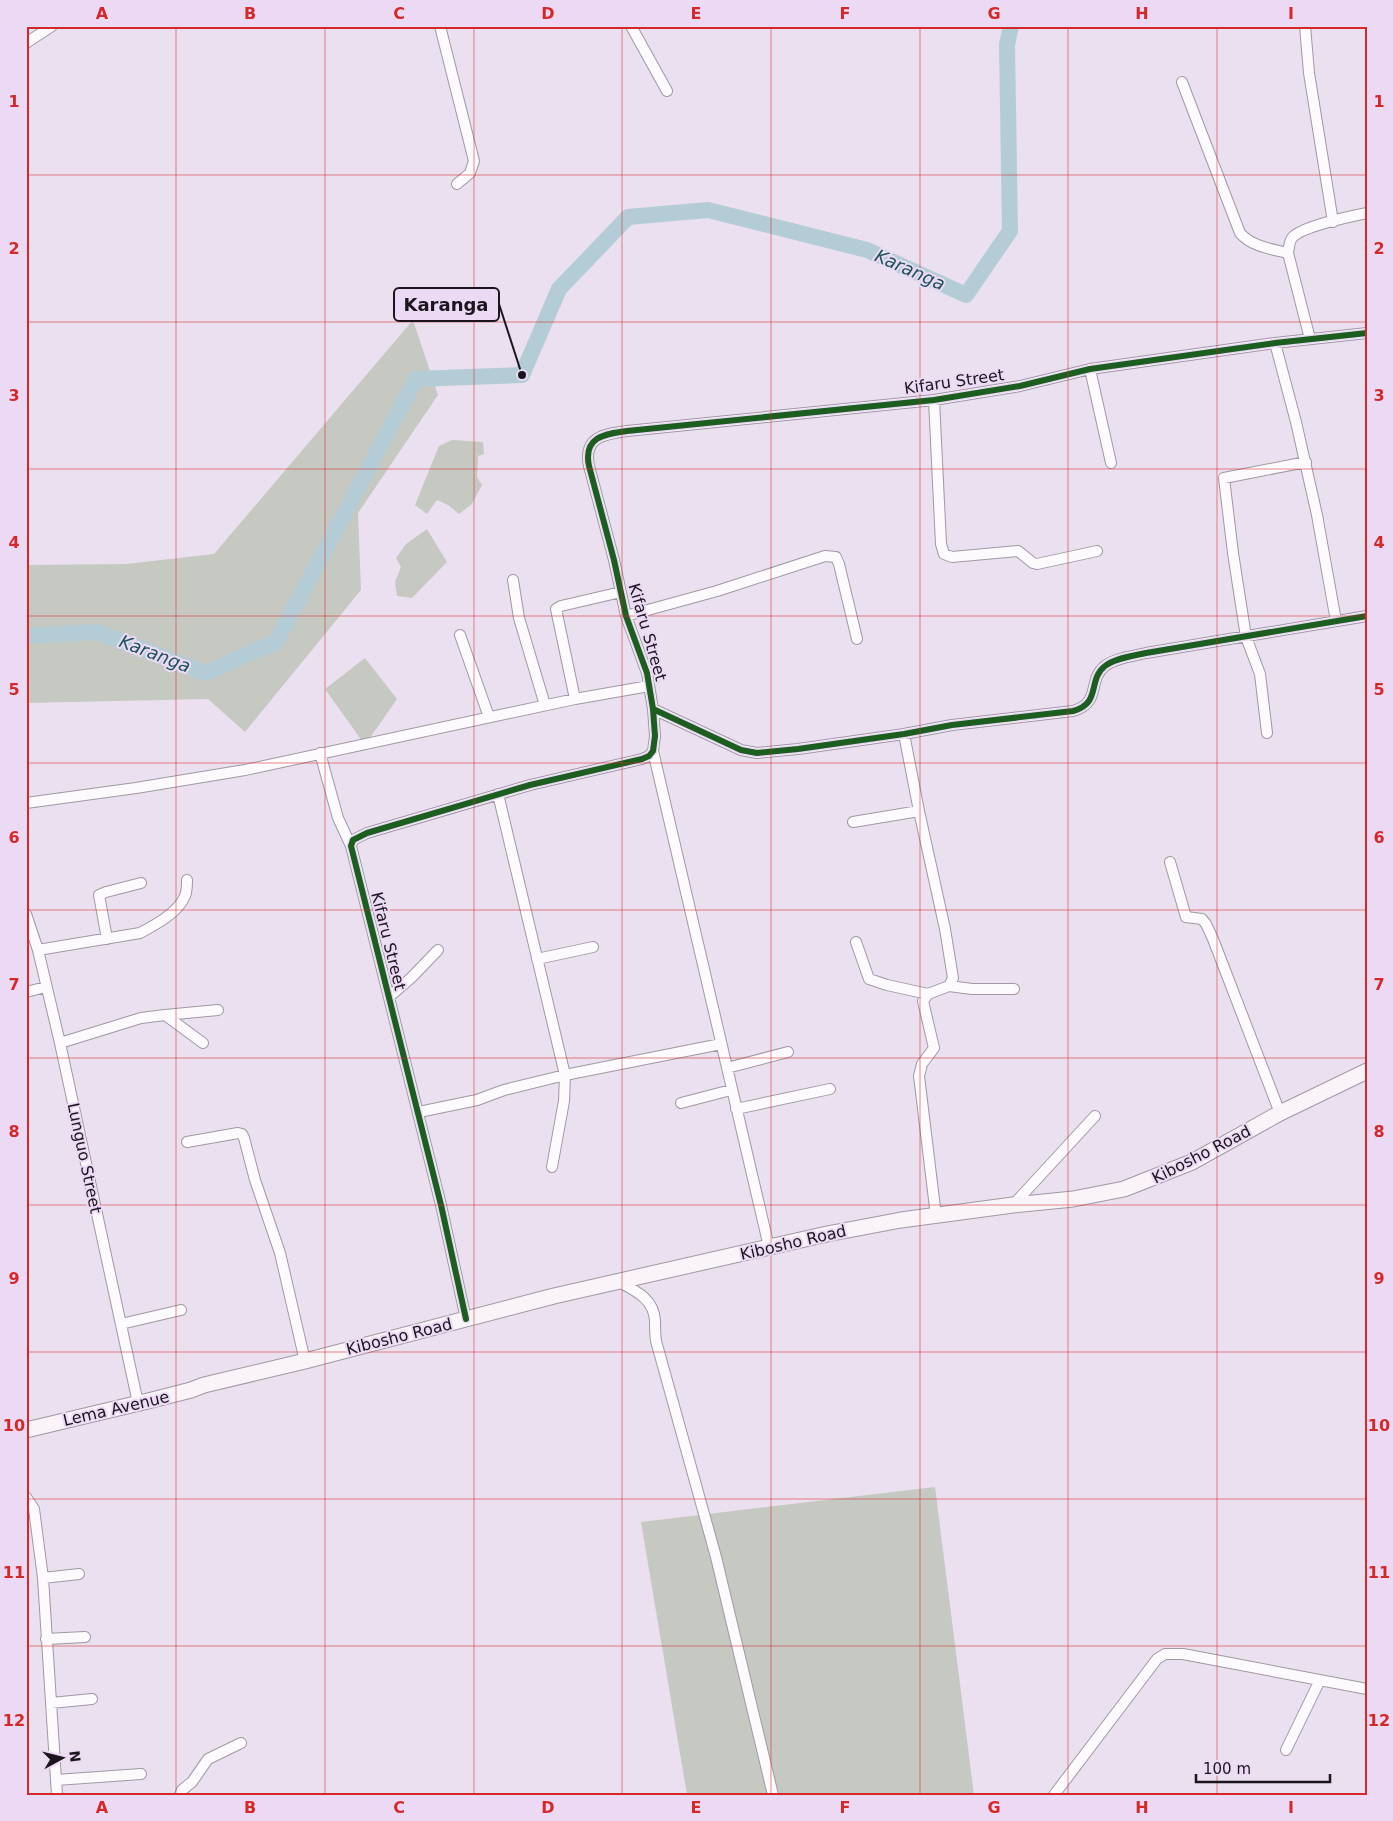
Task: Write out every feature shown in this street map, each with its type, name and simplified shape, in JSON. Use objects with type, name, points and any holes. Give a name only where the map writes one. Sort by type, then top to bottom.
[{"type":"main road","name":"Kibosho Road","points":[[204,1385],[305,1361],[554,1296],[846,1230],[901,1220],[1093,1196],[1146,1182],[1192,1162],[1280,1113],[1367,1071]]},
{"type":"main road","name":"Lema Avenue","points":[[26,1430],[191,1390],[204,1385]]},
{"type":"street","points":[[26,43],[52,26]]},
{"type":"street","points":[[440,26],[474,161],[470,173],[457,184]]},
{"type":"street","points":[[630,26],[667,92]]},
{"type":"street","points":[[1305,26],[1309,73],[1333,222]]},
{"type":"street","points":[[1182,82],[1240,233],[1255,245],[1288,253]]},
{"type":"street","points":[[1310,339],[1288,253],[1291,240],[1293,236],[1303,230],[1367,213]]},
{"type":"street","name":"Kifaru Street","points":[[769,1247],[653,751],[655,736],[649,686],[643,661],[626,616],[589,466],[587,450],[592,442],[602,436],[628,431],[934,400],[1020,386],[1090,369],[1275,343],[1367,333]]},
{"type":"street","points":[[1275,343],[1306,462],[1336,621]]},
{"type":"street","points":[[1090,369],[1111,463]]},
{"type":"street","points":[[934,400],[941,544],[944,554],[952,557],[1018,551],[1037,564],[1097,551]]},
{"type":"street","points":[[1267,733],[1260,674],[1246,637],[1224,478],[1306,462]]},
{"type":"street","points":[[626,616],[717,591],[830,556],[836,557],[840,564],[857,639]]},
{"type":"street","points":[[513,580],[519,618],[546,705]]},
{"type":"street","points":[[575,699],[556,609],[561,606],[621,592]]},
{"type":"street","points":[[653,709],[749,753],[798,749],[904,734],[952,725],[1073,711],[1081,709],[1089,703],[1097,675],[1106,664],[1112,662],[1146,653],[1367,616]]},
{"type":"street","points":[[460,635],[489,717]]},
{"type":"street","points":[[26,803],[136,788],[244,770],[546,705],[649,686]]},
{"type":"street","points":[[904,734],[952,968],[953,978],[949,986]]},
{"type":"street","points":[[351,846],[354,840],[367,832],[498,794],[642,759],[649,756],[653,751]]},
{"type":"street","name":"Kifaru Street","points":[[320,753],[336,812],[351,846],[441,1205],[466,1319]]},
{"type":"street","points":[[498,794],[565,1075],[564,1101],[552,1167]]},
{"type":"street","points":[[853,822],[919,811]]},
{"type":"street","points":[[1170,862],[1186,917],[1202,919],[1213,939],[1280,1113]]},
{"type":"street","points":[[38,950],[140,933],[174,910],[185,897],[187,880]]},
{"type":"street","points":[[107,939],[98,895],[141,883]]},
{"type":"street","name":"Lunguo Street","points":[[26,914],[38,950],[60,1044],[138,1403]]},
{"type":"street","points":[[856,942],[869,979],[887,985],[928,994],[949,986],[1014,989]]},
{"type":"street","points":[[537,960],[593,946]]},
{"type":"street","points":[[389,997],[411,978],[438,950]]},
{"type":"street","points":[[26,992],[46,987]]},
{"type":"street","points":[[928,994],[923,1001],[923,1005],[934,1048],[922,1064],[919,1076],[936,1216]]},
{"type":"street","points":[[60,1044],[120,1024],[165,1015],[218,1010]]},
{"type":"street","points":[[165,1015],[203,1043]]},
{"type":"street","points":[[418,1112],[477,1100],[504,1090],[565,1075],[721,1044]]},
{"type":"street","points":[[726,1068],[788,1052]]},
{"type":"street","points":[[736,1109],[830,1089]]},
{"type":"street","points":[[681,1103],[731,1090]]},
{"type":"street","points":[[1013,1205],[1095,1116]]},
{"type":"street","points":[[187,1142],[238,1133],[242,1134],[255,1180],[280,1253],[305,1361]]},
{"type":"street","points":[[619,1282],[641,1294],[653,1309],[657,1346],[716,1556],[774,1795]]},
{"type":"street","points":[[121,1324],[181,1310]]},
{"type":"street","points":[[26,1497],[34,1509],[43,1578],[57,1795]]},
{"type":"street","points":[[43,1578],[79,1574]]},
{"type":"street","points":[[46,1639],[85,1636]]},
{"type":"street","points":[[1054,1795],[1157,1659],[1165,1654],[1183,1654],[1367,1689]]},
{"type":"street","points":[[1286,1750],[1320,1680]]},
{"type":"street","points":[[51,1703],[92,1699]]},
{"type":"street","points":[[180,1795],[208,1759],[241,1743]]},
{"type":"street","points":[[56,1780],[141,1774]]},
{"type":"shaded area","points":[[413,320],[438,395],[358,513],[361,590],[245,732],[208,699],[26,703],[26,565],[126,564],[214,554]]},
{"type":"shaded area","points":[[452,440],[483,442],[484,454],[478,456],[477,477],[482,485],[472,504],[459,514],[448,505],[437,500],[427,514],[415,505],[439,446]]},
{"type":"shaded area","points":[[427,529],[447,562],[412,598],[397,596],[395,582],[401,567],[396,558],[406,544]]},
{"type":"shaded area","points":[[365,658],[397,699],[365,745],[325,689]]},
{"type":"shaded area","points":[[935,1487],[974,1795],[687,1795],[641,1522]]},
{"type":"waterway","name":"Karanga","points":[[26,636],[97,632],[206,673],[276,642],[416,379],[522,375],[559,289],[628,217],[708,210],[867,250],[966,295],[1010,231],[1007,45],[1011,26]]},
{"type":"cycle path","points":[[466,1319],[441,1205],[351,846],[353,840],[367,833],[530,785],[642,759],[649,756],[653,751],[655,736],[653,709],[647,673],[626,616],[614,560],[589,466],[588,456],[592,443],[603,436],[619,432],[934,400],[1020,386],[1090,369],[1275,343],[1367,333]]},
{"type":"cycle path","points":[[653,709],[741,750],[757,753],[798,749],[904,734],[952,725],[1073,711],[1088,703],[1096,678],[1100,672],[1109,663],[1119,659],[1367,616]]},
{"type":"place","name":"Karanga","points":[[522,375]]}]
